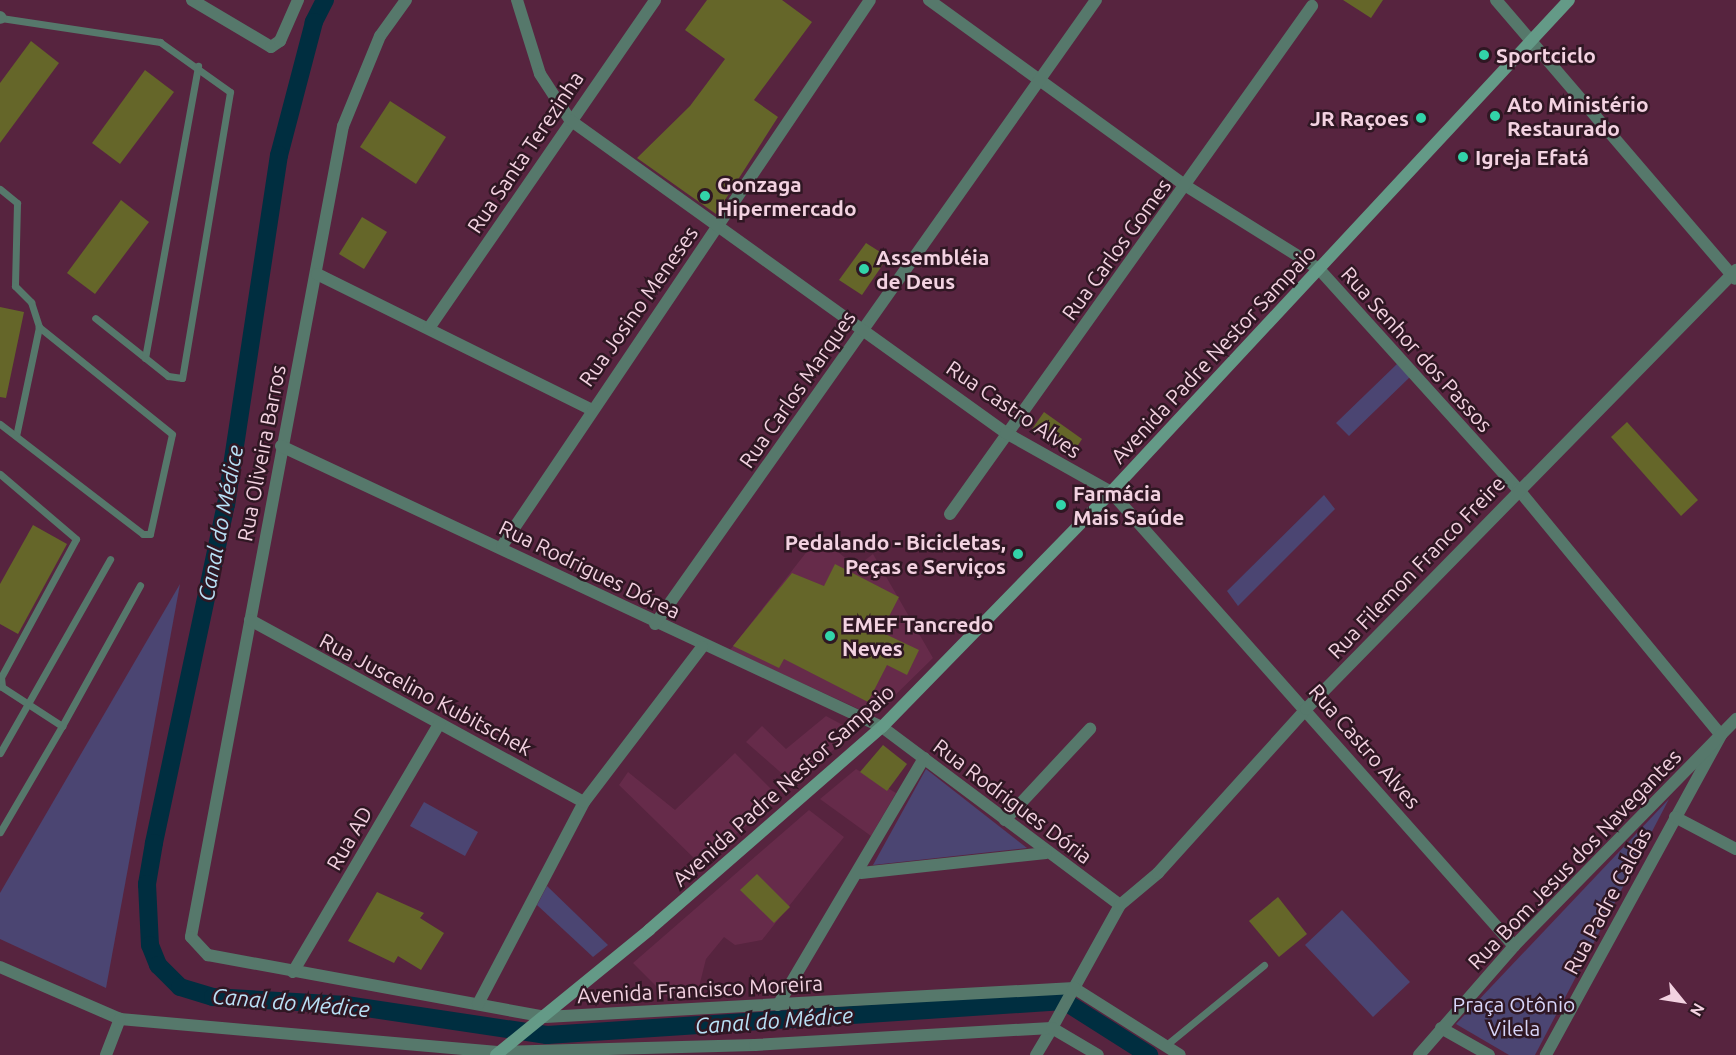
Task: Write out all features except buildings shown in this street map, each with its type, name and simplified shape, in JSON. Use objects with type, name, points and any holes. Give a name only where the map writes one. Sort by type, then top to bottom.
[{"type":"main road","name":"Avenida Padre Nestor Sampaio","points":[[501,1052],[543,1019],[882,728],[1111,492],[1569,0]]},
{"type":"street","points":[[192,0],[272,47],[280,41],[298,0]]},
{"type":"street","name":"Rua Oliveira Barros","points":[[208,955],[192,942],[191,925],[281,446],[317,274],[343,126],[376,45],[406,0]]},
{"type":"street","name":"Rua Castro Alves","points":[[517,0],[540,74],[570,120],[716,227],[863,328],[1006,433],[1111,492],[1514,946]]},
{"type":"street","name":"Rua Santa Terezinha","points":[[429,328],[570,120],[655,0]]},
{"type":"street","name":"Rua Josino Meneses","points":[[502,546],[590,409],[870,0]]},
{"type":"street","name":"Rua Senhor dos Passos","points":[[929,0],[1186,186],[1319,269],[1518,489],[1720,735]]},
{"type":"street","name":"Rua Carlos Marques","points":[[655,624],[1096,0]]},
{"type":"street","points":[[1496,0],[1532,38],[1734,275]]},
{"type":"street","name":"Rua Carlos Gomes","points":[[950,514],[1006,433],[1186,186],[1312,6]]},
{"type":"street","points":[[317,274],[590,409]]},
{"type":"street","name":"Rua Filemon Franco Freire","points":[[1036,1055],[1120,905],[1158,873],[1306,709],[1518,489],[1734,275]]},
{"type":"street","name":"Rua Rodrigues Dórea","points":[[281,446],[502,546],[702,647],[882,728]]},
{"type":"street","name":"Rua Juscelino Kubitschek","points":[[250,620],[584,801]]},
{"type":"street","points":[[478,1004],[584,801],[702,647]]},
{"type":"street","name":"Rua Bom Jesus dos Navegantes","points":[[1419,1055],[1514,946],[1736,719]]},
{"type":"street","name":"Rua AD","points":[[293,972],[439,724]]},
{"type":"street","name":"Rua Rodrigues Dória","points":[[882,728],[1046,853],[1120,905]]},
{"type":"street","points":[[1005,820],[1090,729]]},
{"type":"street","name":"Rua Padre Caldas","points":[[1546,1055],[1720,735]]},
{"type":"street","points":[[778,1005],[861,873],[924,758]]},
{"type":"street","points":[[1675,817],[1736,849]]},
{"type":"street","points":[[861,873],[1046,853]]},
{"type":"street","name":"Avenida Francisco Moreira","points":[[208,955],[478,1004],[543,1019],[1073,989]]},
{"type":"street","points":[[0,968],[120,1019],[501,1052],[753,1050],[1053,1027],[1098,1055]]},
{"type":"street","points":[[1073,989],[1180,1055]]},
{"type":"street","points":[[106,1055],[120,1019]]},
{"type":"street","points":[[1441,1028],[1489,1055]]},
{"type":"lane","points":[[0,18],[148,39],[171,46],[227,87],[231,100],[185,372],[177,380],[95,318]]},
{"type":"lane","points":[[145,358],[198,66]]},
{"type":"lane","points":[[0,189],[17,203],[15,286],[31,302],[39,327],[16,436]]},
{"type":"lane","points":[[0,424],[143,534],[150,534],[172,434],[39,327]]},
{"type":"lane","points":[[0,474],[76,540],[1,677],[2,687],[62,726]]},
{"type":"lane","points":[[0,753],[110,559]]},
{"type":"lane","points":[[0,832],[140,585]]},
{"type":"lane","points":[[1165,1046],[1264,965]]},
{"type":"shaded area","name":"EMEF Tancredo Neves","points":[[819,536],[856,567],[873,554],[933,658],[874,716],[730,650]]},
{"type":"shaded area","points":[[826,716],[854,731],[795,785],[746,742],[762,726],[786,749]]},
{"type":"shaded area","points":[[735,753],[781,799],[699,863],[619,785],[628,772],[675,810]]},
{"type":"shaded area","points":[[856,769],[896,793],[871,836],[820,799]]},
{"type":"shaded area","points":[[809,810],[844,837],[762,940],[735,945],[724,937],[706,959],[697,995],[681,987],[669,999],[633,963]]},
{"type":"green space","points":[[1397,364],[1410,377],[1349,436],[1336,423]]},
{"type":"green space","points":[[1324,495],[1335,509],[1238,606],[1227,591]]},
{"type":"green space","points":[[180,584],[106,988],[0,939],[0,893]]},
{"type":"green space","points":[[926,769],[1027,848],[873,865]]},
{"type":"green space","name":"Praça Otônio Vilela","points":[[1669,799],[1535,1055],[1509,1055],[1456,1024]]},
{"type":"green space","points":[[424,802],[478,832],[465,856],[410,826]]},
{"type":"green space","points":[[547,886],[608,945],[593,957],[537,905]]},
{"type":"green space","points":[[1342,910],[1410,982],[1373,1017],[1305,945]]},
{"type":"waterway","name":"Canal do Médice","points":[[325,0],[314,22],[279,155],[226,504],[154,843],[147,884],[150,945],[158,965],[180,987],[213,997],[346,1005],[547,1035],[1064,1001],[1149,1055]]},
{"type":"place","name":"Sportciclo","points":[[1484,55]]},
{"type":"place","name":"Ato Ministério Restaurado","points":[[1495,116]]},
{"type":"place","name":"JR Raçoes","points":[[1421,118]]},
{"type":"place","name":"Igreja Efatá","points":[[1463,157]]},
{"type":"place","name":"Gonzaga Hipermercado","points":[[705,196]]},
{"type":"place","name":"Assembléia de Deus","points":[[864,269]]},
{"type":"place","name":"Farmácia Mais Saúde","points":[[1061,505]]},
{"type":"place","name":"Pedalando - Bicicletas, Peças e Serviços","points":[[1018,554]]},
{"type":"place","name":"EMEF Tancredo Neves","points":[[830,636]]}]
